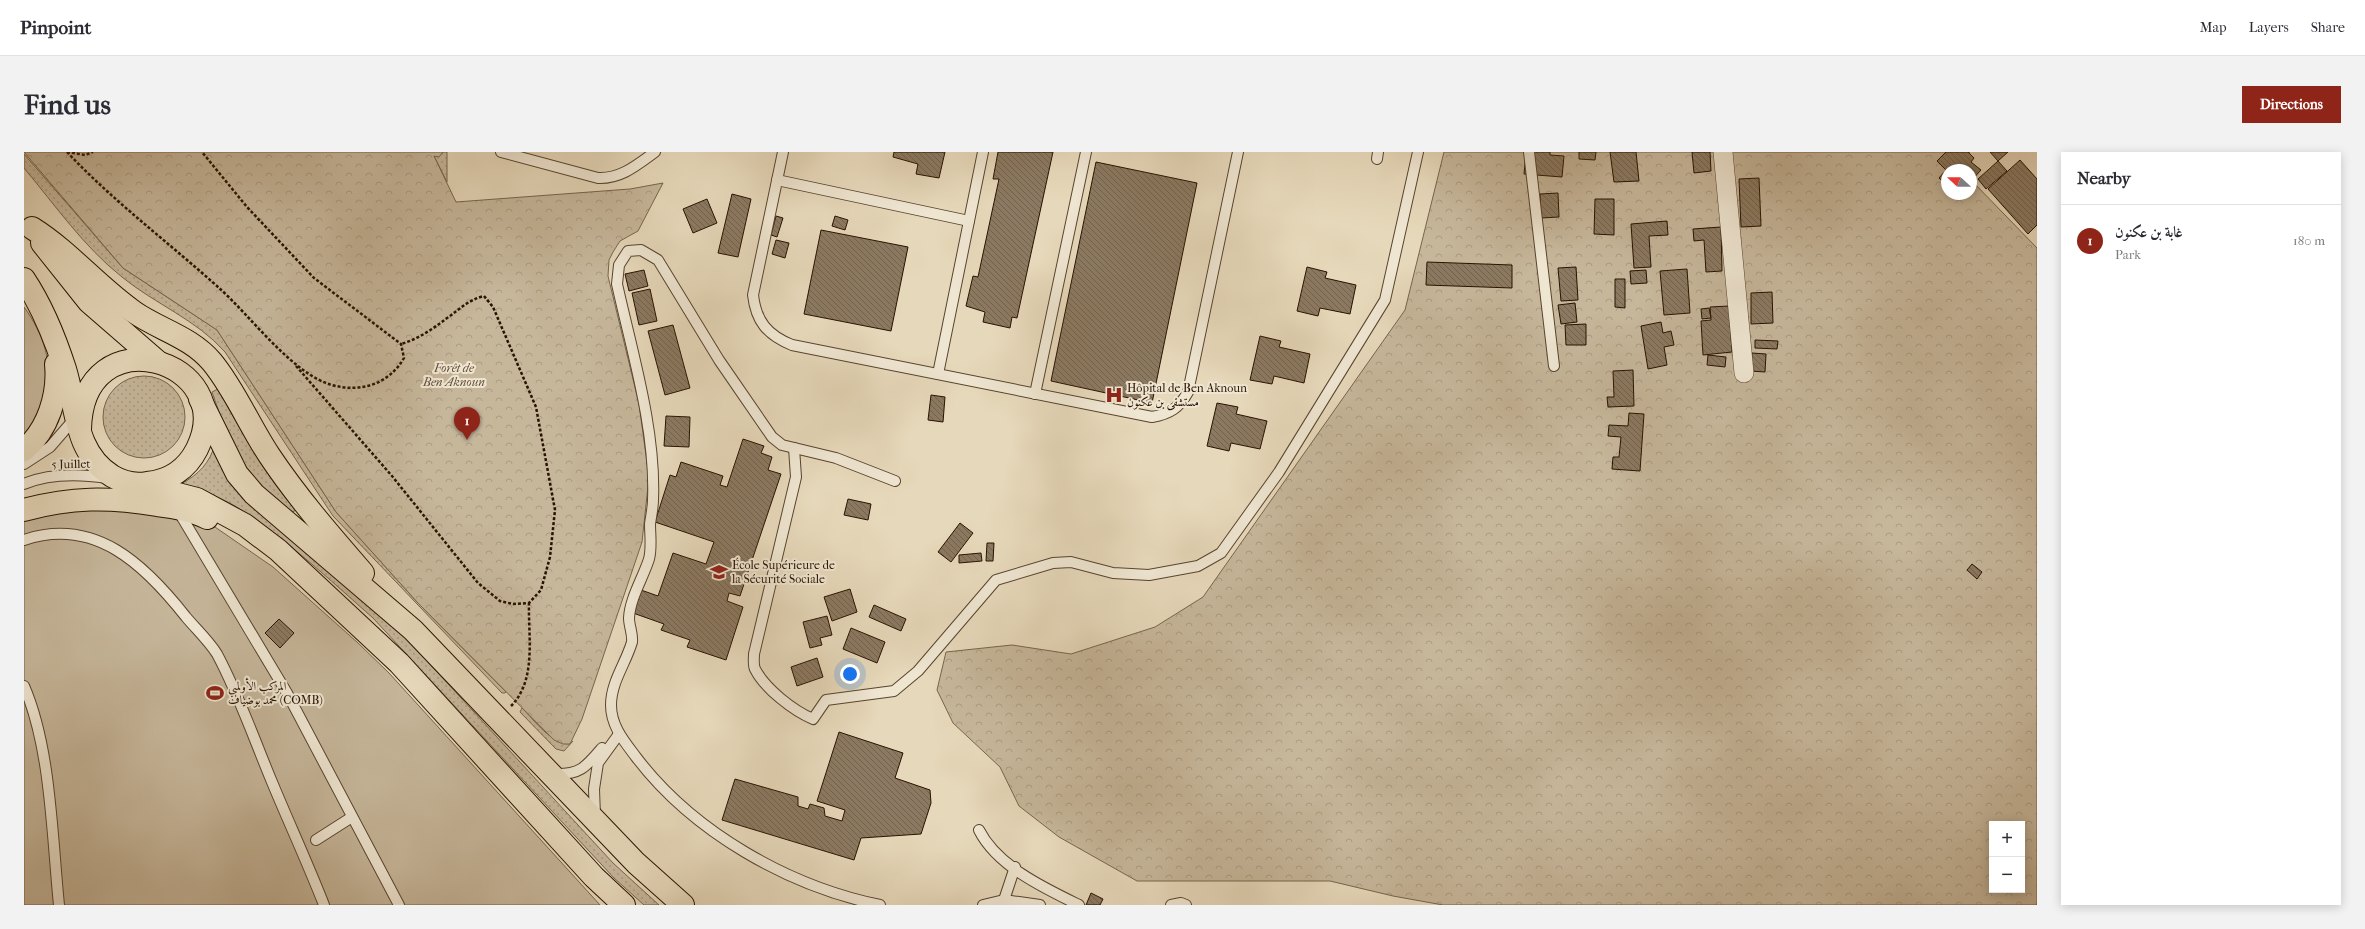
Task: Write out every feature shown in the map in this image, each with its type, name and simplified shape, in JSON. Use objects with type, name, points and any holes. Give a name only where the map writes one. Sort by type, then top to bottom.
[{"type":"highway","points":[[28,223],[53,258],[89,302],[156,361]]},
{"type":"highway","points":[[28,223],[55,242],[135,313],[185,339],[206,355],[224,379],[266,450],[288,481],[345,552],[413,630],[498,719],[647,874],[683,905]]},
{"type":"highway","points":[[24,279],[41,309],[65,371],[86,451],[100,468],[118,480],[181,493],[203,501],[245,525],[278,550],[399,663],[594,876],[624,905]]},
{"type":"highway","points":[[24,450],[44,424],[55,393],[57,375],[55,360],[41,309]]},
{"type":"highway","points":[[79,420],[87,391],[100,376],[111,368],[136,359],[156,361],[175,368],[190,382],[237,474],[250,490],[413,630]]},
{"type":"highway","points":[[139,484],[160,482],[178,473],[193,458],[202,439],[204,419],[200,399]]},
{"type":"highway","points":[[24,510],[60,501],[98,498],[176,508],[204,516],[238,534],[278,550]]},
{"type":"street","points":[[1723,152],[1744,373]]},
{"type":"lane","points":[[501,152],[598,178],[610,178],[633,169],[655,152]]},
{"type":"lane","points":[[783,152],[753,294],[754,310],[760,322],[779,340],[792,345],[1152,417],[1172,412],[1179,406],[1188,392],[1238,152]]},
{"type":"lane","points":[[938,374],[983,152]]},
{"type":"lane","points":[[1035,394],[1086,152]]},
{"type":"lane","points":[[794,448],[796,477],[754,654],[755,668],[780,700],[801,714],[813,719],[826,700],[894,691],[918,671],[996,580],[1004,576],[1035,570],[1053,563],[1071,562],[1113,574],[1149,575],[1198,566],[1221,553],[1235,535],[1279,472],[1385,300],[1391,280],[1418,152]]},
{"type":"lane","points":[[1529,152],[1554,366]]},
{"type":"lane","points":[[777,180],[969,221]]},
{"type":"lane","points":[[880,905],[842,895],[794,876],[727,839],[666,792],[648,774],[618,732],[612,715],[612,695],[632,640],[629,618],[635,595],[650,556],[650,521],[654,501],[652,446],[617,284],[619,265],[628,251],[641,250],[658,260],[719,360],[772,437],[782,445],[836,458],[895,480]]},
{"type":"lane","name":"5 Juillet","points":[[24,464],[50,447],[79,420]]},
{"type":"lane","name":"5 Juillet","points":[[24,484],[43,478],[67,475],[118,480]]},
{"type":"lane","points":[[176,508],[283,687],[399,905]]},
{"type":"lane","points":[[24,540],[56,532],[72,533],[97,540],[120,552],[146,572],[172,599],[216,653],[230,681],[249,723],[271,781],[324,905]]},
{"type":"lane","points":[[24,686],[38,727],[45,765],[59,905]]},
{"type":"lane","points":[[551,774],[568,774],[584,767],[618,732]]},
{"type":"lane","points":[[595,820],[595,784],[598,763],[618,732]]},
{"type":"lane","points":[[316,840],[352,817]]},
{"type":"lane","points":[[979,830],[990,848],[1015,868],[1050,890],[1080,905]]},
{"type":"lane","points":[[1004,900],[1015,868]]},
{"type":"lane","points":[[983,905],[1004,900],[1040,905]]},
{"type":"lane","points":[[1171,905],[1181,903],[1186,905]]},
{"type":"path","points":[[67,152],[85,155],[93,152]]},
{"type":"path","points":[[67,152],[220,288],[296,366],[392,476],[478,583],[500,600],[513,604],[529,603]]},
{"type":"path","points":[[202,152],[247,207],[314,278],[401,344],[404,358],[397,370],[383,381],[361,389],[332,385],[296,366]]},
{"type":"path","points":[[401,344],[415,339],[446,319],[470,299],[484,296],[493,307],[536,407],[555,510],[550,557],[541,590],[529,603],[529,661],[526,676],[516,701],[498,719]]},
{"type":"green space","name":"Forêt de Ben Aknoun","points":[[24,152],[443,152],[439,157],[434,156],[456,202],[630,189],[663,183],[638,231],[620,241],[609,260],[608,276],[639,404],[649,477],[642,542],[582,719],[570,744],[563,744],[554,740],[418,603],[336,512],[217,330],[123,268]]},
{"type":"green space","points":[[432,152],[447,152],[447,182]]},
{"type":"green space","points":[[1444,152],[1970,152],[1958,164],[1941,164],[1941,200],[1977,200],[1977,186],[2037,248],[2037,905],[1443,905],[1393,896],[1330,881],[1137,881],[1059,837],[1019,806],[1000,767],[953,723],[937,690],[946,652],[1012,645],[1071,654],[1155,627],[1203,597],[1405,310]]},
{"type":"green space","points":[[24,154],[123,268],[217,330],[336,512],[418,603],[506,692],[505,693],[502,693],[333,516],[225,352],[189,321],[135,287],[95,253],[70,225],[24,168]]},
{"type":"green space","points":[[24,307],[37,328],[45,350],[48,361],[49,385],[45,403],[24,442]]},
{"type":"green space","points":[[144,376],[160,380],[173,388],[181,401],[185,417],[181,433],[173,446],[160,454],[144,458],[128,454],[115,446],[107,433],[103,417],[107,401],[115,388],[128,380]]},
{"type":"green space","points":[[218,389],[263,467],[296,510],[288,515],[254,484],[225,429],[212,392]]},
{"type":"green space","points":[[215,444],[379,609],[613,863],[659,905],[644,905],[614,878],[373,618],[288,544],[253,518],[222,499],[181,484],[193,477],[207,463]]},
{"type":"green space","name":"المركب الأولمبي محمد بوضياف (COMB)","points":[[74,505],[198,519],[215,527],[273,567],[358,643],[389,673],[600,905],[24,905],[24,516]]},
{"type":"green space","points":[[522,708],[544,731],[556,740],[570,744],[573,741],[564,751],[556,749],[520,712]]},
{"type":"building","points":[[894,152],[945,152],[939,178],[916,174],[918,164],[893,157]]},
{"type":"building","points":[[998,152],[1053,152],[1017,318],[1012,317],[1010,328],[983,322],[985,312],[966,306],[973,276],[978,277],[999,179],[993,179]]},
{"type":"building","points":[[1526,152],[1550,152],[1550,155],[1564,156],[1562,177],[1524,174]]},
{"type":"building","points":[[1579,152],[1596,152],[1595,160],[1579,159]]},
{"type":"building","points":[[1610,152],[1636,152],[1639,181],[1614,182]]},
{"type":"building","points":[[1692,152],[1710,152],[1711,171],[1694,173]]},
{"type":"building","points":[[1946,152],[1968,152],[1974,158],[1971,162],[1974,164],[1941,165],[1937,161]]},
{"type":"building","points":[[1990,152],[2008,152],[1998,161]]},
{"type":"building","points":[[2020,160],[2037,179],[2037,225],[2028,234],[1988,189]]},
{"type":"building","points":[[1998,161],[2007,171],[1986,189],[1978,179]]},
{"type":"building","points":[[1096,162],[1197,183],[1152,403],[1051,381]]},
{"type":"building","points":[[1977,167],[1981,170],[1977,174]]},
{"type":"building","points":[[1759,178],[1761,226],[1741,227],[1739,179]]},
{"type":"building","points":[[1558,193],[1559,217],[1541,218],[1540,194]]},
{"type":"building","points":[[732,194],[751,199],[738,257],[718,253]]},
{"type":"building","points":[[707,199],[717,223],[693,233],[683,209]]},
{"type":"building","points":[[1595,199],[1614,199],[1614,235],[1594,234]]},
{"type":"building","points":[[776,216],[783,218],[777,237],[771,235]]},
{"type":"building","points":[[835,216],[848,220],[845,230],[832,226]]},
{"type":"building","points":[[1667,221],[1668,235],[1649,236],[1651,267],[1634,268],[1631,224]]},
{"type":"building","points":[[1721,227],[1722,271],[1706,272],[1704,240],[1694,241],[1693,229]]},
{"type":"building","points":[[821,230],[908,247],[891,331],[804,314]]},
{"type":"building","points":[[776,240],[789,243],[785,258],[772,254]]},
{"type":"building","points":[[1427,262],[1512,265],[1512,288],[1426,285]]},
{"type":"building","points":[[1307,267],[1327,272],[1325,278],[1356,285],[1350,314],[1320,308],[1318,316],[1297,311]]},
{"type":"building","points":[[1576,267],[1578,300],[1561,301],[1558,268]]},
{"type":"building","points":[[1687,269],[1690,313],[1664,315],[1660,271]]},
{"type":"building","points":[[644,270],[648,286],[629,291],[625,274]]},
{"type":"building","points":[[1646,270],[1647,283],[1631,284],[1630,271]]},
{"type":"building","points":[[1615,279],[1625,279],[1625,308],[1615,307]]},
{"type":"building","points":[[650,289],[657,321],[639,325],[632,293]]},
{"type":"building","points":[[1772,292],[1773,323],[1751,324],[1751,293]]},
{"type":"building","points":[[1575,303],[1577,322],[1561,324],[1558,305]]},
{"type":"building","points":[[1729,306],[1732,352],[1703,355],[1701,321],[1711,320],[1710,307]]},
{"type":"building","points":[[1709,308],[1711,318],[1702,319],[1701,309]]},
{"type":"building","points":[[1661,322],[1663,333],[1671,331],[1674,345],[1664,347],[1667,365],[1648,369],[1641,326]]},
{"type":"building","points":[[1586,324],[1586,345],[1566,345],[1565,325]]},
{"type":"building","points":[[673,325],[690,388],[665,395],[648,331]]},
{"type":"building","points":[[1260,336],[1281,341],[1279,347],[1310,354],[1304,383],[1274,376],[1272,384],[1250,380]]},
{"type":"building","points":[[1755,340],[1778,341],[1777,349],[1755,348]]},
{"type":"building","points":[[1752,353],[1766,354],[1765,372],[1750,371]]},
{"type":"building","points":[[1708,355],[1726,357],[1725,367],[1707,365]]},
{"type":"building","points":[[1633,370],[1634,406],[1608,407],[1607,397],[1614,397],[1613,371]]},
{"type":"building","points":[[931,395],[945,397],[943,422],[928,420]]},
{"type":"building","points":[[1217,403],[1238,407],[1236,414],[1267,421],[1260,449],[1231,443],[1229,451],[1207,446]]},
{"type":"building","points":[[1629,413],[1644,414],[1640,471],[1612,469],[1613,457],[1619,457],[1621,437],[1608,436],[1609,425],[1628,426]]},
{"type":"building","points":[[666,416],[690,417],[689,447],[664,446]]},
{"type":"building","points":[[743,439],[764,446],[761,453],[772,457],[768,470],[781,474],[740,596],[729,593],[727,601],[743,607],[726,660],[687,647],[690,640],[661,630],[664,624],[633,613],[641,590],[658,596],[673,553],[706,564],[714,542],[655,522],[670,475],[676,477],[681,462],[723,476],[720,485],[727,487]]},
{"type":"building","points":[[848,499],[871,504],[868,520],[844,515]]},
{"type":"building","points":[[960,523],[973,533],[951,562],[938,552]]},
{"type":"building","points":[[987,543],[994,543],[993,561],[986,561]]},
{"type":"building","points":[[981,553],[982,561],[959,563],[959,555]]},
{"type":"building","points":[[1972,564],[1982,572],[1977,579],[1967,570]]},
{"type":"building","points":[[850,589],[857,612],[832,621],[824,597]]},
{"type":"building","points":[[874,605],[906,619],[901,631],[869,617]]},
{"type":"building","points":[[827,616],[832,635],[820,638],[822,645],[810,648],[803,622]]},
{"type":"building","points":[[279,619],[294,633],[280,648],[265,633]]},
{"type":"building","points":[[851,628],[885,642],[877,663],[843,649]]},
{"type":"building","points":[[817,658],[823,677],[797,686],[791,667]]},
{"type":"building","points":[[839,732],[903,753],[895,778],[930,790],[931,803],[921,834],[861,838],[854,860],[722,820],[735,779],[798,797],[798,806],[808,809],[810,804],[824,808],[825,816],[842,821],[845,810],[817,801]]},
{"type":"building","points":[[1091,893],[1103,899],[1100,905],[1086,905]]},
{"type":"place","name":"Hôpital de Ben Aknoun مستشفى بن عكنون","points":[[1114,395]]},
{"type":"place","name":"غابة بن عكنون","points":[[467,440]]},
{"type":"place","name":"École Supérieure de la Sécurité Sociale","points":[[719,572]]},
{"type":"place","name":"المركب الأولمبي محمد بوضياف (COMB)","points":[[215,693]]}]
